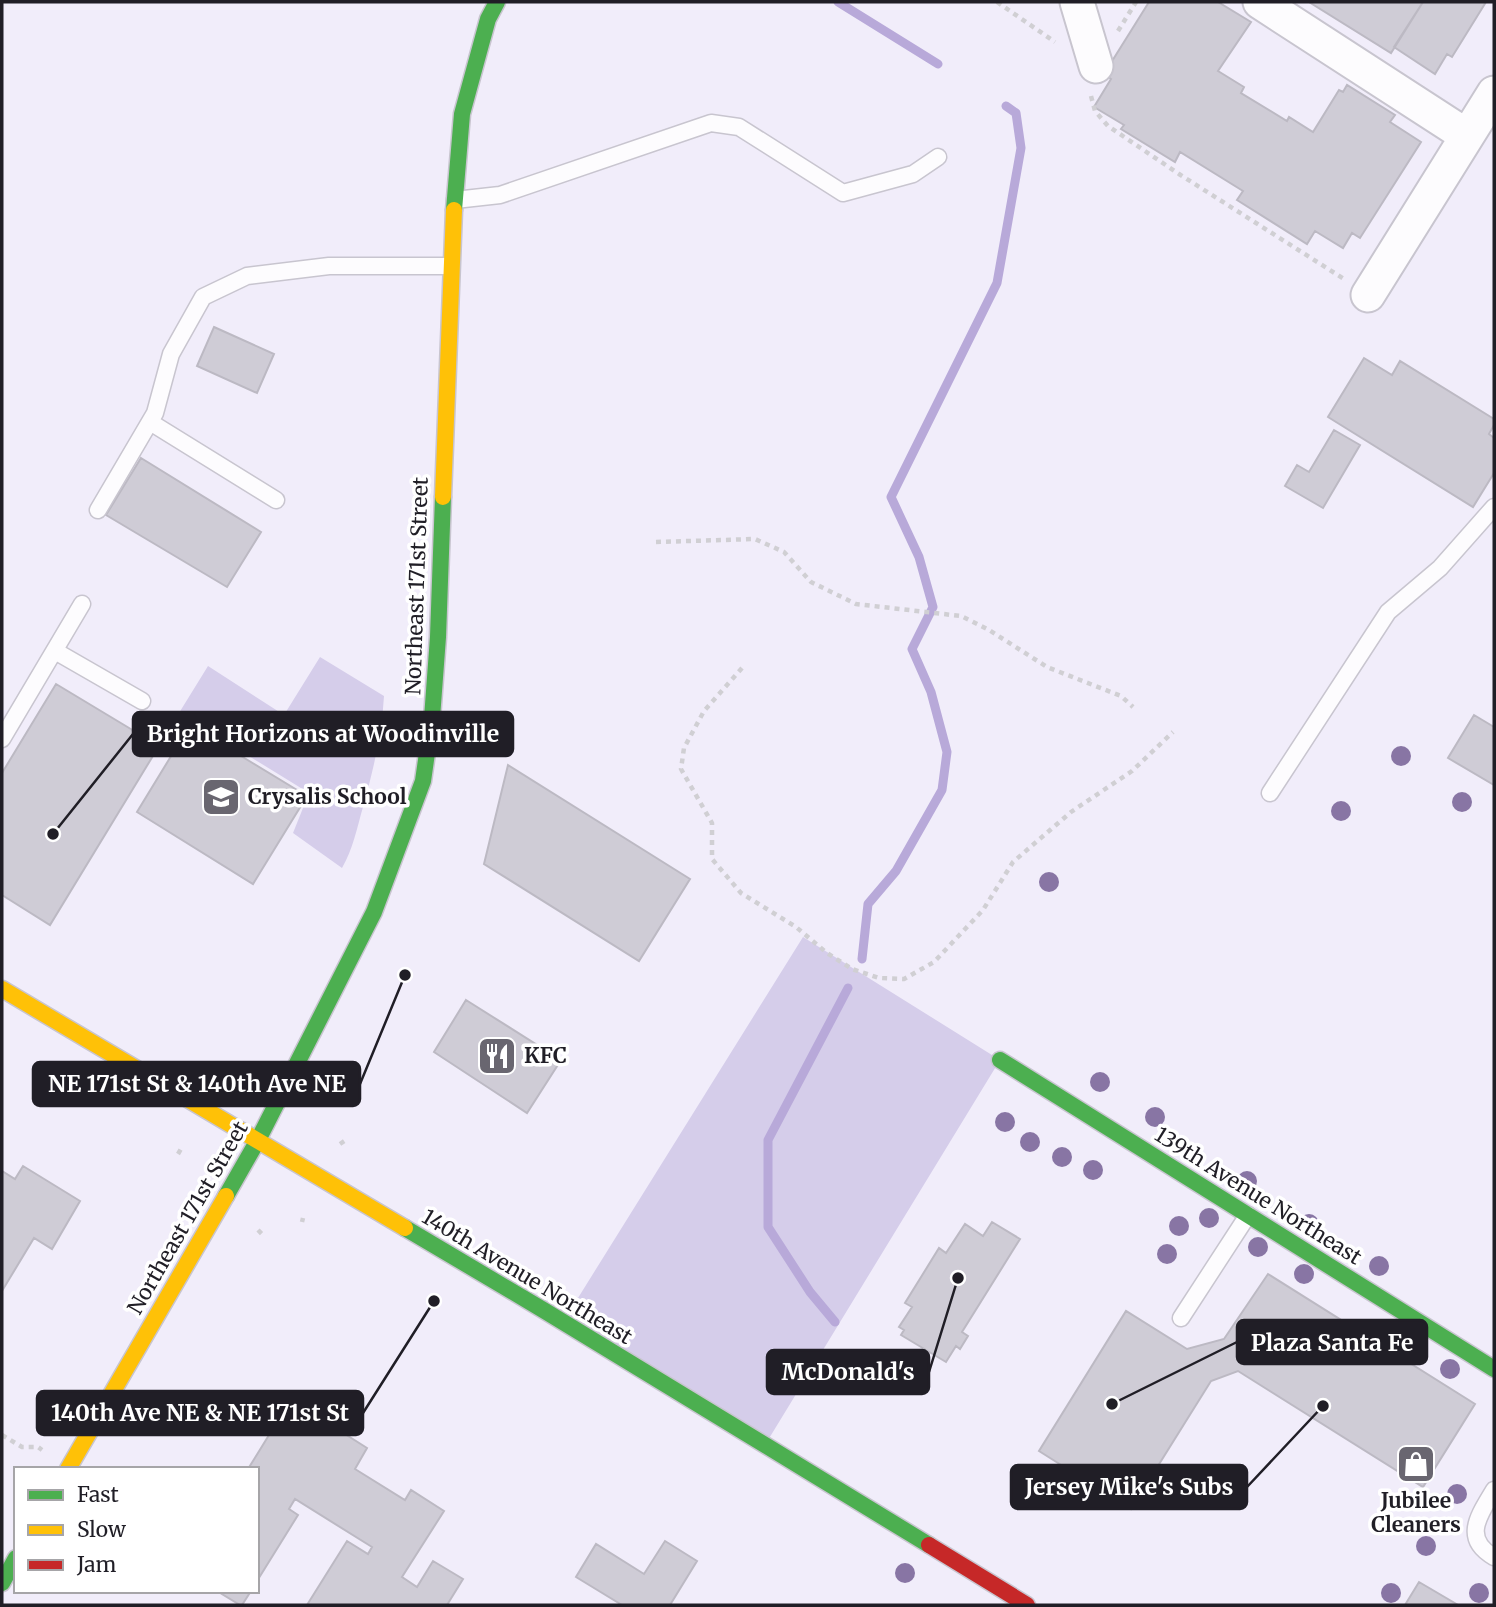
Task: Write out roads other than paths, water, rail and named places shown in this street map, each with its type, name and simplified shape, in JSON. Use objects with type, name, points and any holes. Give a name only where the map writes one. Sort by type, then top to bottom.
[{"type":"main road","name":"Northeast 171st Street","points":[[69,1467],[258,1140],[374,912],[423,781],[432,718],[438,637],[450,266],[462,114],[488,19],[497,2]]},
{"type":"main road","name":"140th Avenue Northeast","points":[[2,989],[563,1322],[1027,1605]]},
{"type":"main road","name":"139th Avenue Northeast","points":[[1000,1060],[1494,1369]]},
{"type":"street","points":[[1077,2],[1093,77]]},
{"type":"street","points":[[1260,2],[1467,135]]},
{"type":"street","points":[[1368,295],[1494,93]]},
{"type":"lane","points":[[454,200],[500,195],[711,123],[739,127],[843,193],[913,174],[938,157]]},
{"type":"lane","points":[[98,510],[155,413],[171,354],[203,297],[247,276],[329,266],[450,266]]},
{"type":"lane","points":[[150,422],[276,500]]},
{"type":"lane","points":[[1270,793],[1388,612],[1440,568],[1494,507]]},
{"type":"lane","points":[[2,739],[82,604]]},
{"type":"lane","points":[[55,651],[142,702]]},
{"type":"lane","points":[[1181,1318],[1248,1215]]},
{"type":"lane","points":[[1494,1490],[1478,1517],[1475,1529],[1482,1548],[1494,1557]]},
{"type":"waterway","points":[[838,2],[938,64]]},
{"type":"waterway","points":[[862,959],[868,904],[896,871],[942,790],[947,752],[931,692],[912,649],[933,607],[919,557],[891,497],[997,283],[1021,148],[1016,113],[1006,106]]},
{"type":"waterway","points":[[835,1322],[810,1292],[768,1227],[768,1140],[848,988]]},
{"type":"place","name":"Crysalis School","points":[[221,797]]},
{"type":"place","name":"Bright Horizons at Woodinville","points":[[53,834]]},
{"type":"place","name":"NE 171st St & 140th Ave NE","points":[[405,975]]},
{"type":"place","name":"KFC","points":[[497,1056]]},
{"type":"place","name":"McDonald's","points":[[958,1278]]},
{"type":"place","name":"140th Ave NE & NE 171st St","points":[[434,1301]]},
{"type":"place","name":"Plaza Santa Fe","points":[[1112,1404]]},
{"type":"place","name":"Jersey Mike's Subs","points":[[1323,1406]]},
{"type":"place","name":"Jubilee Cleaners","points":[[1416,1464]]}]
